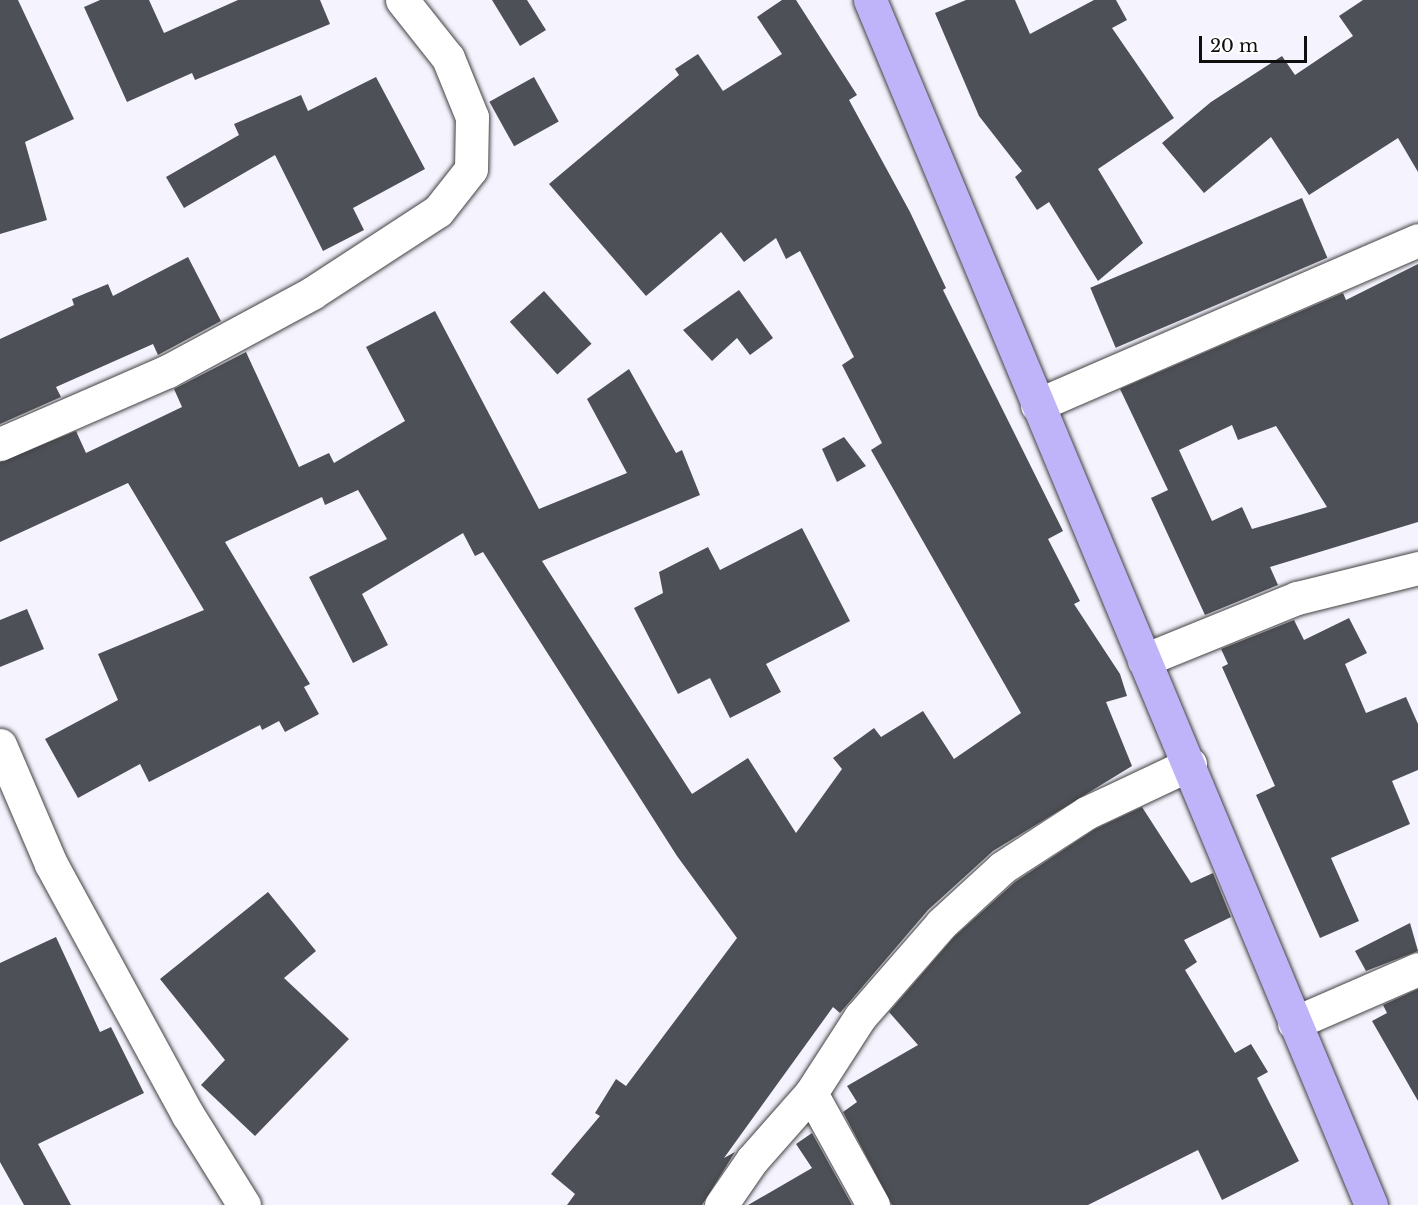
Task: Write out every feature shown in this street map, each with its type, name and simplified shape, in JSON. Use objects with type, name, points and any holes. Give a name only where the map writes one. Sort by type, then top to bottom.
[{"type":"main road","points":[[870,0],[1037,405],[1190,764],[1294,1023],[1371,1205]]},
{"type":"street","points":[[0,444],[168,371],[312,293],[438,211],[471,170],[472,117],[448,58],[402,0]]},
{"type":"street","points":[[1037,405],[1418,240]]},
{"type":"street","points":[[1144,660],[1297,598],[1418,568]]},
{"type":"street","points":[[0,745],[57,874],[188,1115],[244,1205]]},
{"type":"street","points":[[721,1205],[752,1160],[811,1093],[860,1017],[941,924],[1003,867],[1086,813],[1190,764]]},
{"type":"street","points":[[1294,1023],[1418,969]]},
{"type":"street","points":[[811,1093],[873,1205]]},
{"type":"building","points":[[0,0],[18,0],[74,119],[25,142],[47,220],[0,234]]},
{"type":"building","points":[[100,0],[149,0],[164,33],[238,0],[320,0],[330,24],[195,80],[192,73],[127,102],[84,7]]},
{"type":"building","points":[[492,0],[527,0],[546,30],[520,46]]},
{"type":"building","points":[[782,0],[796,0],[857,95],[849,100],[910,212],[946,288],[943,290],[1063,531],[1048,539],[1080,601],[1074,604],[1120,674],[1127,696],[1106,702],[1132,766],[993,851],[928,910],[840,1013],[833,1007],[724,1158],[735,1152],[702,1205],[567,1205],[575,1194],[551,1174],[600,1116],[595,1113],[616,1079],[626,1086],[737,938],[677,856],[483,552],[475,556],[463,533],[362,594],[388,645],[353,663],[309,577],[387,539],[358,490],[325,505],[322,497],[225,542],[310,684],[304,687],[319,714],[285,732],[279,721],[262,730],[260,725],[149,782],[140,764],[78,798],[45,739],[118,700],[98,654],[204,610],[128,483],[0,542],[0,462],[76,431],[86,453],[182,407],[174,389],[246,352],[299,467],[329,453],[334,463],[405,421],[366,347],[435,311],[539,509],[627,473],[587,399],[629,369],[676,453],[682,450],[700,495],[542,561],[692,794],[748,758],[796,833],[842,769],[833,758],[874,728],[881,737],[923,711],[954,759],[1021,713],[871,450],[882,443],[842,365],[854,357],[800,251],[786,259],[776,238],[744,262],[721,232],[646,296],[549,184],[679,75],[675,69],[698,54],[723,91],[782,54],[757,17]]},
{"type":"building","points":[[966,0],[1015,0],[1030,34],[1094,0],[1116,0],[1127,20],[1112,28],[1174,118],[1098,169],[1143,243],[1098,281],[1049,202],[1037,210],[1015,177],[1022,171],[979,116],[935,13]]},
{"type":"building","points":[[1363,0],[1418,0],[1418,172],[1398,138],[1309,195],[1271,137],[1204,193],[1162,143],[1211,102],[1282,56],[1295,75],[1353,36],[1339,16]]},
{"type":"building","points":[[376,77],[425,169],[353,208],[364,230],[323,251],[275,155],[184,208],[166,177],[239,135],[234,124],[301,95],[308,111]]},
{"type":"building","points":[[534,77],[559,122],[514,146],[489,102]]},
{"type":"building","points":[[1302,198],[1327,258],[1116,348],[1090,288]]},
{"type":"building","points":[[188,257],[221,321],[158,355],[153,344],[56,387],[61,397],[0,424],[0,339],[74,305],[72,299],[108,284],[113,296]]},
{"type":"building","points":[[1418,264],[1418,522],[1270,567],[1278,585],[1205,615],[1151,498],[1168,490],[1120,389],[1343,293],[1346,300]],"holes":[[[1232,425],[1238,440],[1276,426],[1327,507],[1252,529],[1242,507],[1212,521],[1179,450]]]},
{"type":"building","points":[[739,290],[773,338],[750,355],[737,338],[712,361],[683,330]]},
{"type":"building","points":[[544,291],[592,344],[557,375],[510,322]]},
{"type":"building","points":[[844,437],[866,466],[837,482],[822,449]]},
{"type":"building","points":[[802,528],[850,621],[766,664],[781,692],[730,718],[710,678],[678,694],[634,608],[663,593],[659,572],[708,547],[720,570]]},
{"type":"building","points":[[27,609],[44,649],[0,667],[0,620]]},
{"type":"building","points":[[1349,618],[1367,653],[1345,664],[1366,713],[1406,697],[1418,724],[1418,770],[1392,781],[1410,824],[1331,858],[1359,921],[1320,938],[1256,795],[1275,786],[1222,667],[1228,664],[1221,649],[1294,620],[1304,640]]},
{"type":"building","points":[[1142,807],[1191,883],[1213,873],[1231,917],[1184,940],[1197,962],[1185,970],[1235,1053],[1251,1044],[1268,1072],[1257,1078],[1299,1161],[1222,1200],[1198,1150],[1088,1205],[892,1205],[843,1112],[857,1102],[847,1086],[918,1045],[889,1012],[954,937],[1015,882],[1095,829]]},
{"type":"building","points":[[268,892],[316,951],[284,978],[349,1039],[255,1136],[201,1085],[225,1060],[160,979]]},
{"type":"building","points":[[1410,923],[1418,951],[1366,971],[1355,951]]},
{"type":"building","points":[[56,937],[100,1032],[111,1027],[144,1093],[38,1144],[71,1205],[24,1205],[0,1162],[0,963]]},
{"type":"building","points":[[1418,989],[1418,1101],[1372,1021],[1387,1013],[1383,1005]]},
{"type":"building","points":[[812,1133],[852,1205],[748,1205],[812,1168],[796,1144]]}]
